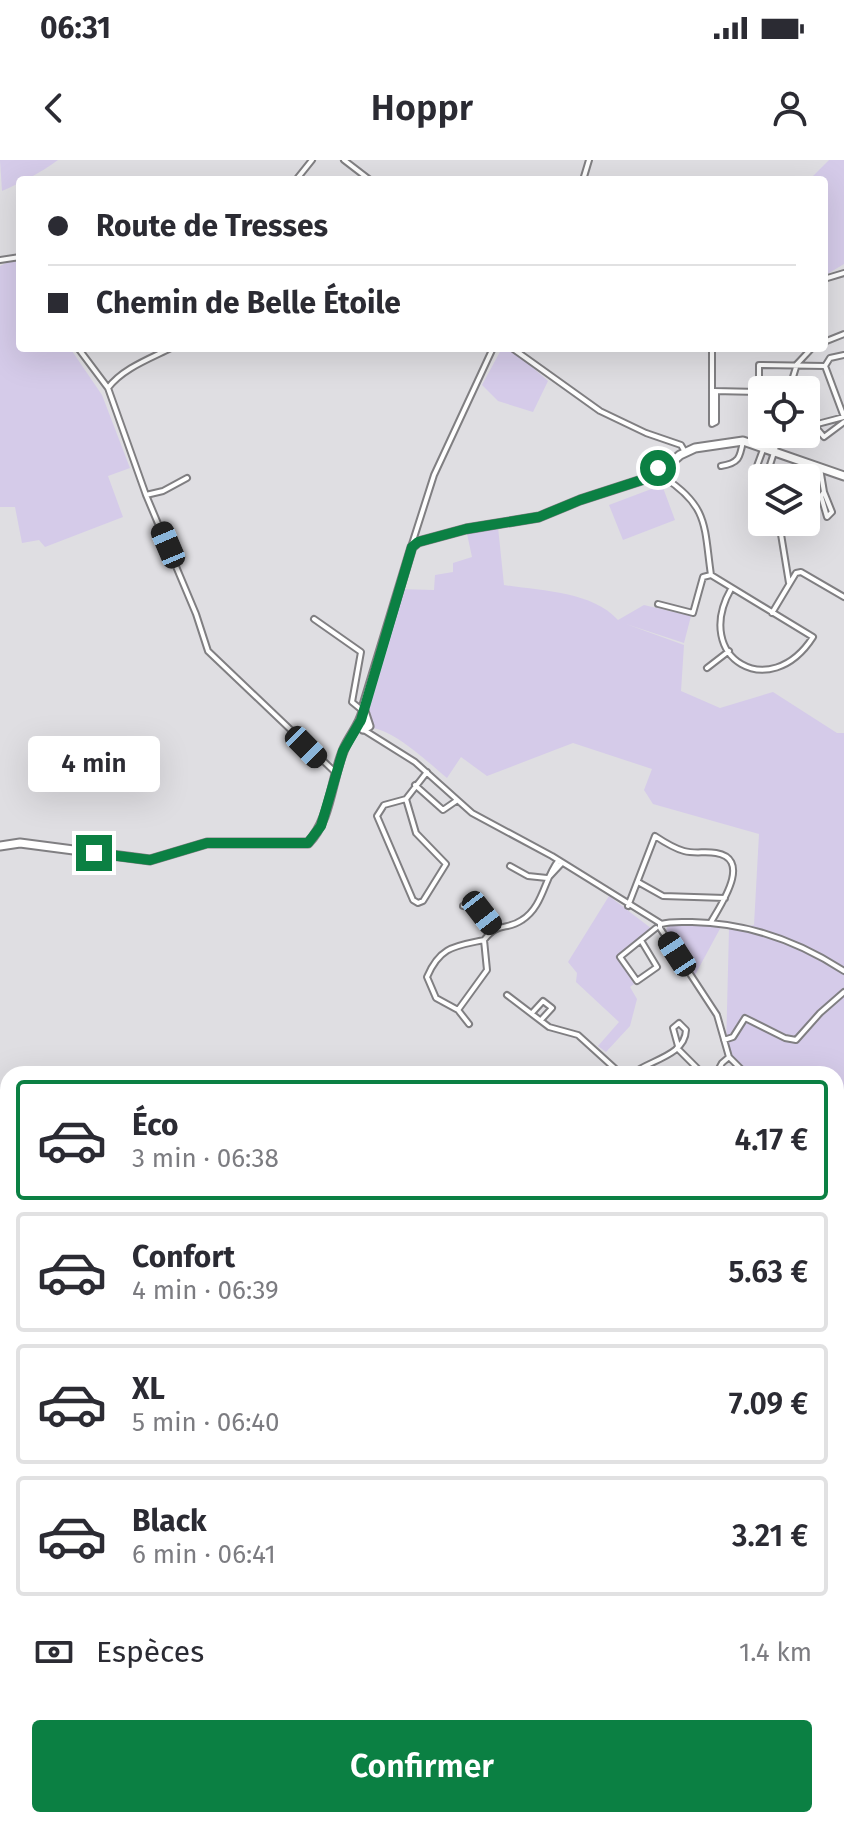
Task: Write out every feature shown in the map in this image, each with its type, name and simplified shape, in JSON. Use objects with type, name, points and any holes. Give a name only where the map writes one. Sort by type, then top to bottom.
[{"type":"street","points":[[299,176],[312,160]]},
{"type":"street","points":[[344,160],[365,176]]},
{"type":"street","points":[[81,352],[108,388],[146,495],[196,614],[208,651],[336,773]]},
{"type":"street","points":[[108,388],[113,380],[162,352]]},
{"type":"street","points":[[0,846],[20,843],[150,860],[207,843],[308,843],[321,826],[336,773],[363,725],[434,475],[491,352]]},
{"type":"street","points":[[518,352],[600,411],[646,433],[681,445],[685,452]]},
{"type":"street","points":[[712,352],[715,392],[716,422],[712,424],[710,398],[715,392]]},
{"type":"street","points":[[793,376],[797,364],[808,352]]},
{"type":"street","points":[[825,366],[830,358],[844,355]]},
{"type":"street","points":[[715,392],[759,392],[759,365],[825,366]]},
{"type":"street","points":[[825,366],[844,419]]},
{"type":"street","points":[[820,424],[844,419]]},
{"type":"street","points":[[820,432],[824,437],[844,419]]},
{"type":"street","points":[[721,466],[734,464],[740,459],[743,441]]},
{"type":"street","points":[[665,474],[685,452],[748,442]]},
{"type":"street","points":[[764,448],[757,466],[761,472],[767,470],[775,448]]},
{"type":"street","points":[[766,448],[808,464]]},
{"type":"street","points":[[412,547],[418,542],[466,529],[539,517],[654,476],[656,468],[689,494],[702,515],[711,575],[813,637],[802,655],[776,669],[759,670],[746,666],[729,651],[719,630],[718,617],[731,589]]},
{"type":"street","points":[[824,492],[821,496],[827,517],[832,512],[824,492],[820,468],[842,474]]},
{"type":"street","points":[[146,495],[163,491],[187,478]]},
{"type":"street","points":[[781,536],[789,584]]},
{"type":"street","points":[[772,613],[796,573],[801,572],[844,597]]},
{"type":"street","points":[[658,604],[693,613],[703,577],[711,575]]},
{"type":"street","points":[[314,619],[362,653],[352,702],[363,725],[427,772],[472,813],[560,862],[659,926],[717,1015],[729,1057],[738,1066]]},
{"type":"street","points":[[707,668],[729,651]]},
{"type":"street","points":[[406,799],[416,833],[446,864],[423,901],[418,903],[413,900],[377,816],[384,805],[406,799],[427,772]]},
{"type":"street","points":[[415,785],[443,810],[457,800]]},
{"type":"street","points":[[628,906],[655,836],[685,852],[725,856],[733,870],[732,887],[711,922]]},
{"type":"street","points":[[469,1024],[458,1010],[436,998],[427,980],[428,972],[447,949],[484,940],[494,928],[524,919],[545,892],[547,878],[560,862]]},
{"type":"street","points":[[510,866],[528,876],[547,878]]},
{"type":"street","points":[[638,882],[663,896],[725,898]]},
{"type":"street","points":[[463,906],[481,908],[494,928]]},
{"type":"street","points":[[642,942],[657,967],[637,981],[620,957],[659,926],[711,922],[758,931],[817,954],[844,971]]},
{"type":"street","points":[[458,1010],[487,970],[484,940]]},
{"type":"street","points":[[724,1040],[733,1037],[745,1018],[796,1040],[844,992]]},
{"type":"street","points":[[507,995],[549,1027],[578,1035],[612,1066]]},
{"type":"street","points":[[532,1013],[543,1001],[552,1008],[541,1020]]},
{"type":"street","points":[[646,1066],[678,1047],[686,1036],[684,1026],[679,1023],[673,1028],[678,1047],[696,1066]]},
{"type":"street","points":[[720,1066],[729,1057]]},
{"type":"shaded area","points":[[0,160],[58,160],[32,176],[16,176],[16,184],[2,191]]},
{"type":"shaded area","points":[[829,160],[844,160],[844,264],[828,274],[828,176],[813,176]]},
{"type":"shaded area","points":[[16,261],[16,352],[73,352],[102,395],[130,468],[108,476],[123,517],[45,547],[39,540],[22,543],[15,507],[0,507],[0,266]]},
{"type":"shaded area","points":[[500,352],[515,352],[548,381],[533,412],[498,401],[482,385]]},
{"type":"shaded area","points":[[662,485],[675,520],[623,540],[609,505]]},
{"type":"shaded area","points":[[498,527],[504,585],[580,598],[607,610],[618,620],[644,605],[691,616],[684,643],[626,624],[684,645],[681,691],[720,708],[773,692],[837,733],[844,733],[844,1066],[739,1066],[726,1050],[729,929],[754,925],[759,834],[653,804],[644,790],[652,769],[573,743],[487,776],[461,757],[447,778],[397,739],[367,728],[363,708],[398,589],[434,590],[435,575],[453,572],[453,563],[472,557],[466,529]]},
{"type":"shaded area","points":[[609,896],[652,929],[618,956],[634,984],[630,987],[637,999],[630,1026],[606,1052],[598,1046],[619,1022],[576,982],[577,973],[568,962]]},
{"type":"shaded area","points":[[668,925],[722,925],[695,975],[666,930]]},
{"type":"route","points":[[94,853],[150,860],[207,843],[308,843],[321,826],[343,751],[361,720],[412,547],[418,542],[466,529],[539,517],[654,476],[658,468]]}]
